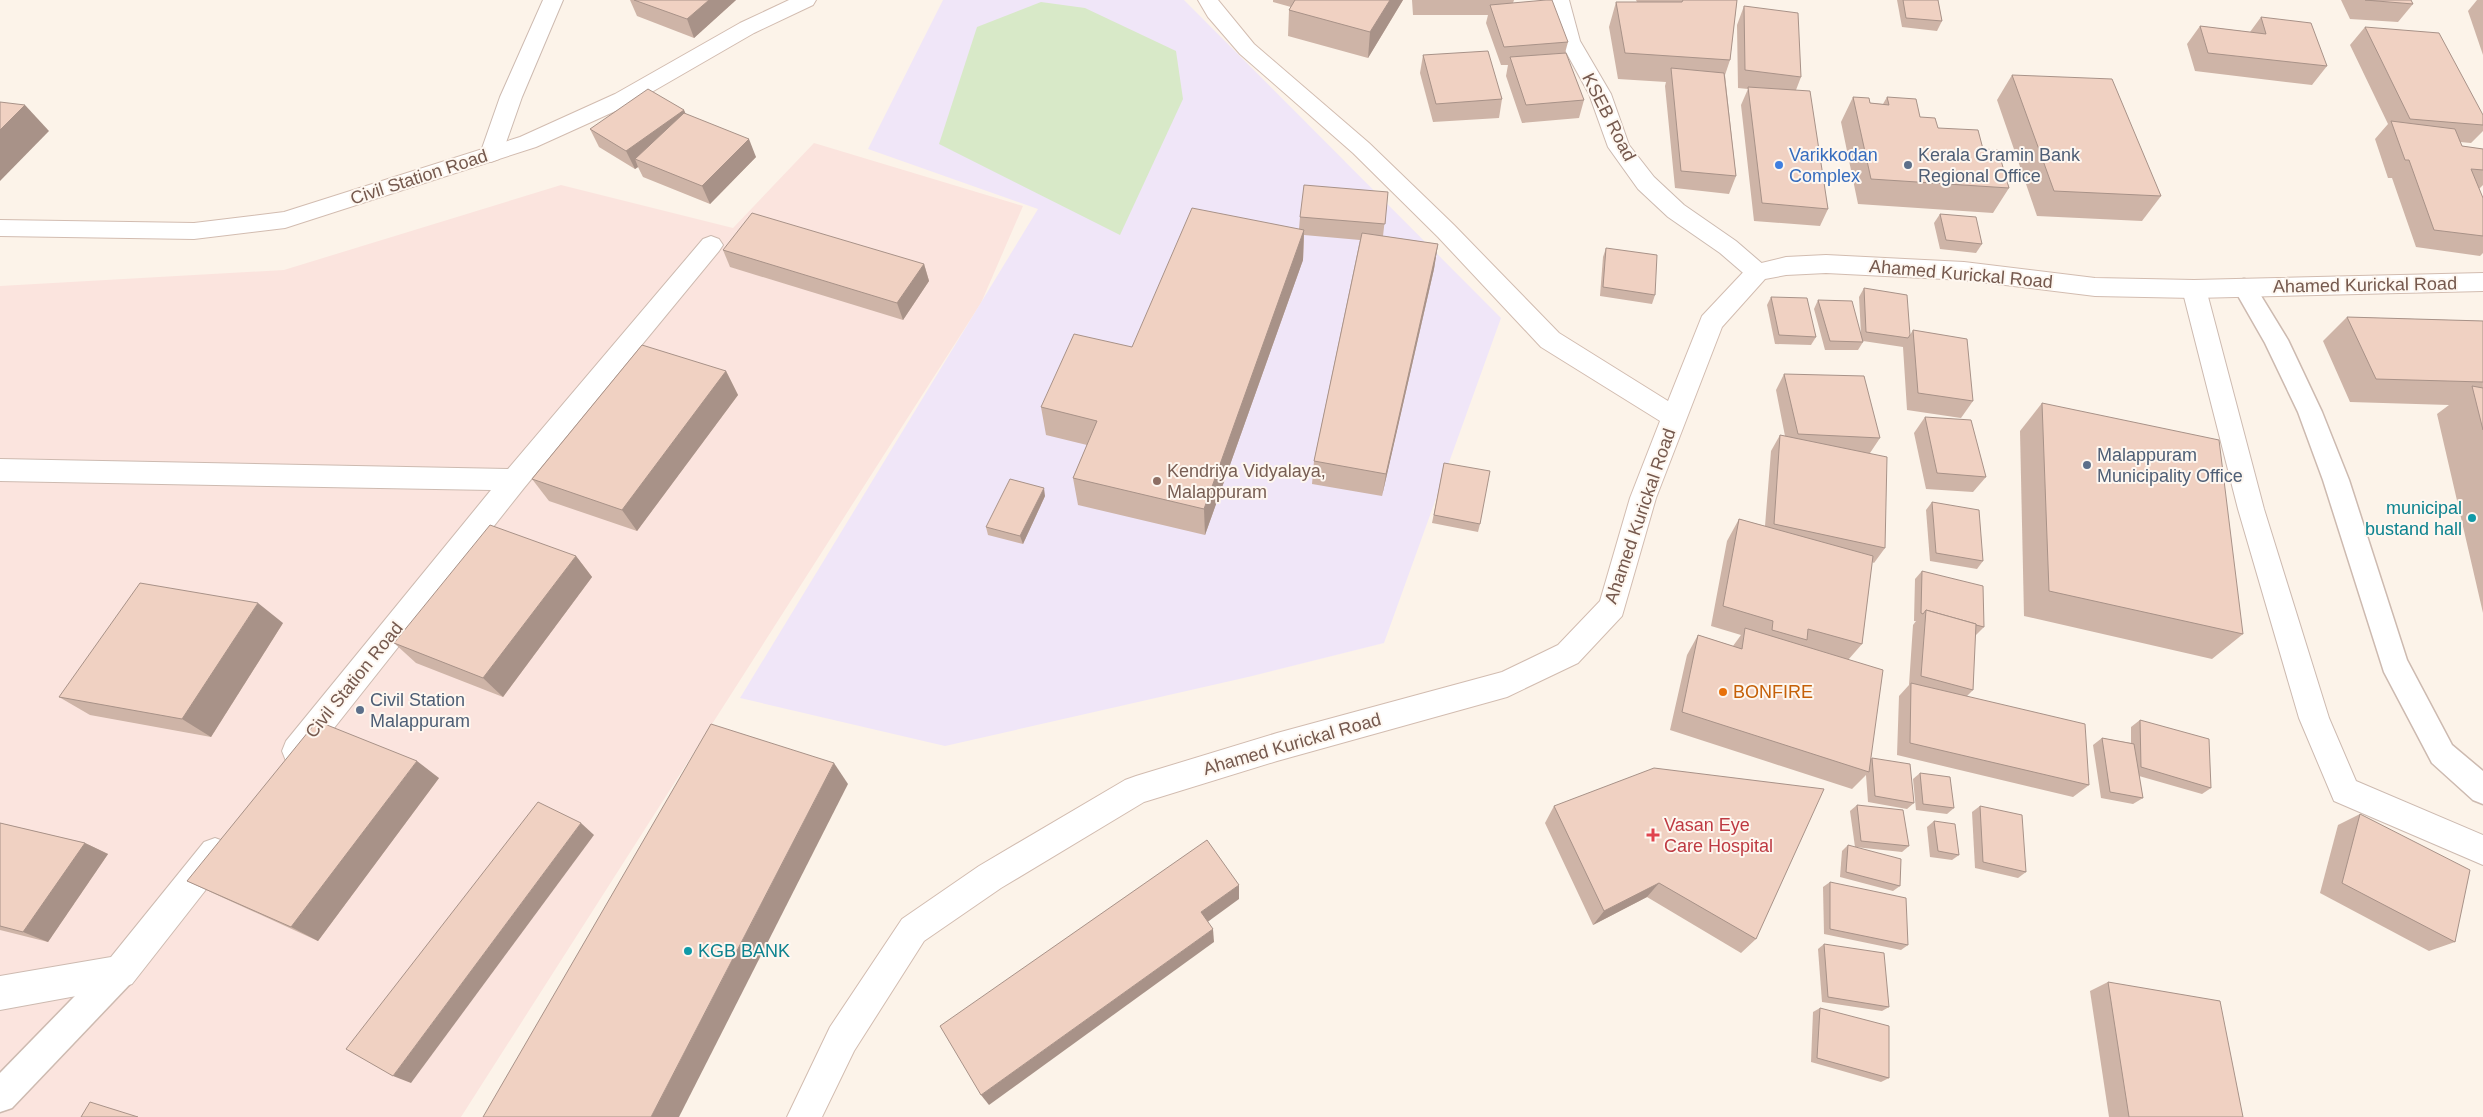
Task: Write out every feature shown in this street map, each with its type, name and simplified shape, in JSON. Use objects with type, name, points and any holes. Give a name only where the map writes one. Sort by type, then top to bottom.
[{"type":"street","points":[[490,154],[511,97],[554,0]]},
{"type":"street","name":"Civil Station Road","points":[[0,228],[194,232],[285,220],[528,142],[623,99],[747,28],[806,0]]},
{"type":"street","points":[[1208,0],[1215,12],[1247,49],[1361,148],[1446,231],[1550,340],[1674,416]]},
{"type":"street","name":"KSEB Road","points":[[1560,0],[1570,41],[1600,94],[1620,147],[1646,183],[1676,211],[1728,246],[1757,272]]},
{"type":"street","name":"Civil Station Road","points":[[280,772],[514,480],[711,245]]},
{"type":"street","name":"Ahamed Kurickal Road","points":[[804,1117],[842,1039],[913,930],[990,877],[1136,790],[1277,747],[1507,684],[1568,654],[1612,607],[1643,498],[1711,323],[1757,272],[1786,266],[1826,264],[1964,271],[2095,287],[2194,289],[2483,282]]},
{"type":"street","points":[[2194,289],[2251,509],[2314,718],[2345,790],[2483,850]]},
{"type":"street","points":[[0,470],[514,480]]},
{"type":"street","points":[[0,993],[120,972],[231,833]]},
{"type":"lane","points":[[2244,287],[2276,340],[2310,412],[2336,480],[2394,663],[2442,754],[2483,790]]},
{"type":"lane","points":[[0,1096],[120,972]]},
{"type":"shaded area","name":"Kendriya Vidyalaya, Malappuram","points":[[943,0],[1184,0],[1501,318],[1384,643],[1248,677],[945,746],[740,698],[1038,209],[868,149]]},
{"type":"shaded area","name":"Civil Station Malappuram","points":[[814,143],[1023,206],[981,303],[461,1117],[0,1117],[0,286],[284,270],[561,185],[733,228]]},
{"type":"green space","points":[[1041,2],[1085,8],[1176,51],[1183,99],[1120,235],[939,144],[977,27]]},
{"type":"building","points":[[634,0],[709,0],[687,19]]},
{"type":"building","points":[[1295,0],[1390,0],[1370,32],[1289,10]]},
{"type":"building","points":[[1552,0],[1568,42],[1504,47],[1490,5]]},
{"type":"building","points":[[1683,0],[1737,0],[1730,60],[1625,53],[1616,2],[1682,2]]},
{"type":"building","points":[[1903,0],[1938,0],[1942,21],[1906,18]]},
{"type":"building","points":[[2365,0],[2411,0],[2413,4]]},
{"type":"building","points":[[1744,6],[1798,13],[1801,77],[1745,70]]},
{"type":"building","points":[[2261,17],[2311,23],[2327,66],[2208,53],[2200,26],[2266,34]]},
{"type":"building","points":[[2365,27],[2439,33],[2483,115],[2483,125],[2410,119]]},
{"type":"building","points":[[1488,51],[1502,99],[1436,104],[1423,55]]},
{"type":"building","points":[[1566,53],[1584,100],[1526,105],[1510,57]]},
{"type":"building","points":[[1671,68],[1724,73],[1736,176],[1681,171]]},
{"type":"building","points":[[2012,75],[2112,79],[2161,196],[2054,191]]},
{"type":"building","name":"Varikkodan Complex","points":[[1748,87],[1810,91],[1828,209],[1762,203]]},
{"type":"building","points":[[648,89],[684,110],[626,151],[590,129]]},
{"type":"building","points":[[1853,97],[1869,98],[1870,103],[1889,105],[1887,97],[1916,99],[1920,117],[1935,118],[1938,128],[1978,130],[1983,149],[1998,150],[2009,188],[1871,179]]},
{"type":"building","points":[[0,102],[25,105],[0,130]]},
{"type":"building","points":[[684,113],[749,139],[702,186],[635,159]]},
{"type":"building","points":[[2391,121],[2455,129],[2462,146],[2483,149],[2483,170],[2471,169],[2483,198],[2483,236],[2434,230],[2409,160],[2405,160]]},
{"type":"building","points":[[1304,185],[1388,192],[1385,224],[1300,217]]},
{"type":"building","points":[[1192,208],[1304,230],[1204,509],[1073,478],[1097,421],[1041,407],[1074,334],[1132,347]]},
{"type":"building","points":[[752,213],[924,264],[897,303],[723,250]]},
{"type":"building","points":[[1940,214],[1976,217],[1982,244],[1946,240]]},
{"type":"building","points":[[1362,233],[1438,244],[1386,474],[1314,461]]},
{"type":"building","points":[[1606,248],[1657,255],[1655,295],[1603,287]]},
{"type":"building","points":[[1864,288],[1907,295],[1910,335],[1908,338],[1866,332]]},
{"type":"building","points":[[1771,297],[1807,298],[1816,337],[1779,335]]},
{"type":"building","points":[[1818,300],[1852,301],[1863,342],[1830,341]]},
{"type":"building","points":[[2347,317],[2483,321],[2483,382],[2376,379]]},
{"type":"building","points":[[1913,330],[1967,339],[1973,401],[1918,393]]},
{"type":"building","points":[[642,345],[726,371],[622,510],[532,479]]},
{"type":"building","points":[[1784,374],[1864,376],[1880,438],[1798,434]]},
{"type":"building","points":[[2472,386],[2483,388],[2483,430]]},
{"type":"building","points":[[2042,403],[2219,440],[2243,634],[2049,591]]},
{"type":"building","points":[[1925,417],[1971,420],[1986,477],[1937,473]]},
{"type":"building","points":[[1780,435],[1887,457],[1885,548],[1774,524]]},
{"type":"building","points":[[1444,463],[1490,471],[1480,524],[1434,515]]},
{"type":"building","points":[[1010,479],[1044,488],[1020,536],[986,527]]},
{"type":"building","points":[[1932,502],[1979,510],[1983,561],[1936,553]]},
{"type":"building","points":[[1739,519],[1873,556],[1862,644],[1808,629],[1807,640],[1772,630],[1773,621],[1723,606]]},
{"type":"building","points":[[490,525],[576,556],[483,678],[394,643]]},
{"type":"building","points":[[1922,571],[1983,586],[1984,627],[1926,610],[1923,614],[1921,613]]},
{"type":"building","points":[[140,583],[258,603],[182,719],[59,697]]},
{"type":"building","points":[[1926,610],[1976,624],[1973,690],[1921,676]]},
{"type":"building","points":[[1745,628],[1883,670],[1869,772],[1682,712],[1698,635],[1742,649]]},
{"type":"building","points":[[1911,683],[2085,724],[2089,785],[1910,743]]},
{"type":"building","points":[[2140,720],[2209,739],[2211,788],[2141,767]]},
{"type":"building","points":[[317,721],[417,761],[291,927],[187,881]]},
{"type":"building","name":"KGB BANK","points":[[711,724],[834,763],[651,1117],[483,1117]]},
{"type":"building","points":[[2102,738],[2134,744],[2143,798],[2110,792]]},
{"type":"building","points":[[1872,758],[1910,764],[1914,803],[1875,796]]},
{"type":"building","points":[[1654,768],[1824,789],[1756,939],[1659,883],[1604,911],[1554,806]]},
{"type":"building","points":[[1920,773],[1950,777],[1954,808],[1923,804]]},
{"type":"building","points":[[538,802],[581,823],[393,1076],[346,1049]]},
{"type":"building","points":[[1857,805],[1903,810],[1909,846],[1861,841]]},
{"type":"building","points":[[1980,806],[2022,815],[2026,872],[1983,862]]},
{"type":"building","points":[[2360,814],[2470,870],[2455,942],[2342,883]]},
{"type":"building","points":[[1934,821],[1955,824],[1959,855],[1938,851]]},
{"type":"building","points":[[0,823],[85,843],[23,932],[0,926]]},
{"type":"building","points":[[1207,840],[1239,885],[1201,912],[1213,929],[981,1095],[940,1026]]},
{"type":"building","points":[[1848,845],[1901,859],[1900,886],[1846,872]]},
{"type":"building","points":[[1830,882],[1906,898],[1908,945],[1830,929]]},
{"type":"building","points":[[1824,944],[1884,953],[1889,1007],[1828,997]]},
{"type":"building","points":[[2108,982],[2220,1001],[2243,1117],[2129,1117]]},
{"type":"building","points":[[1820,1008],[1889,1026],[1889,1078],[1817,1058]]},
{"type":"building","points":[[90,1102],[138,1117],[81,1117]]},
{"type":"place","name":"Varikkodan Complex","points":[[1779,165]]},
{"type":"place","name":"Kerala Gramin Bank Regional Office","points":[[1908,165]]},
{"type":"place","name":"Malappuram Municipality Office","points":[[2087,465]]},
{"type":"place","name":"Kendriya Vidyalaya, Malappuram","points":[[1157,481]]},
{"type":"place","name":"municipal bustand hall","points":[[2472,518]]},
{"type":"place","name":"BONFIRE","points":[[1723,692]]},
{"type":"place","name":"Civil Station Malappuram","points":[[360,710]]},
{"type":"place","name":"Vasan Eye Care Hospital","points":[[1653,835]]},
{"type":"place","name":"KGB BANK","points":[[688,951]]}]
